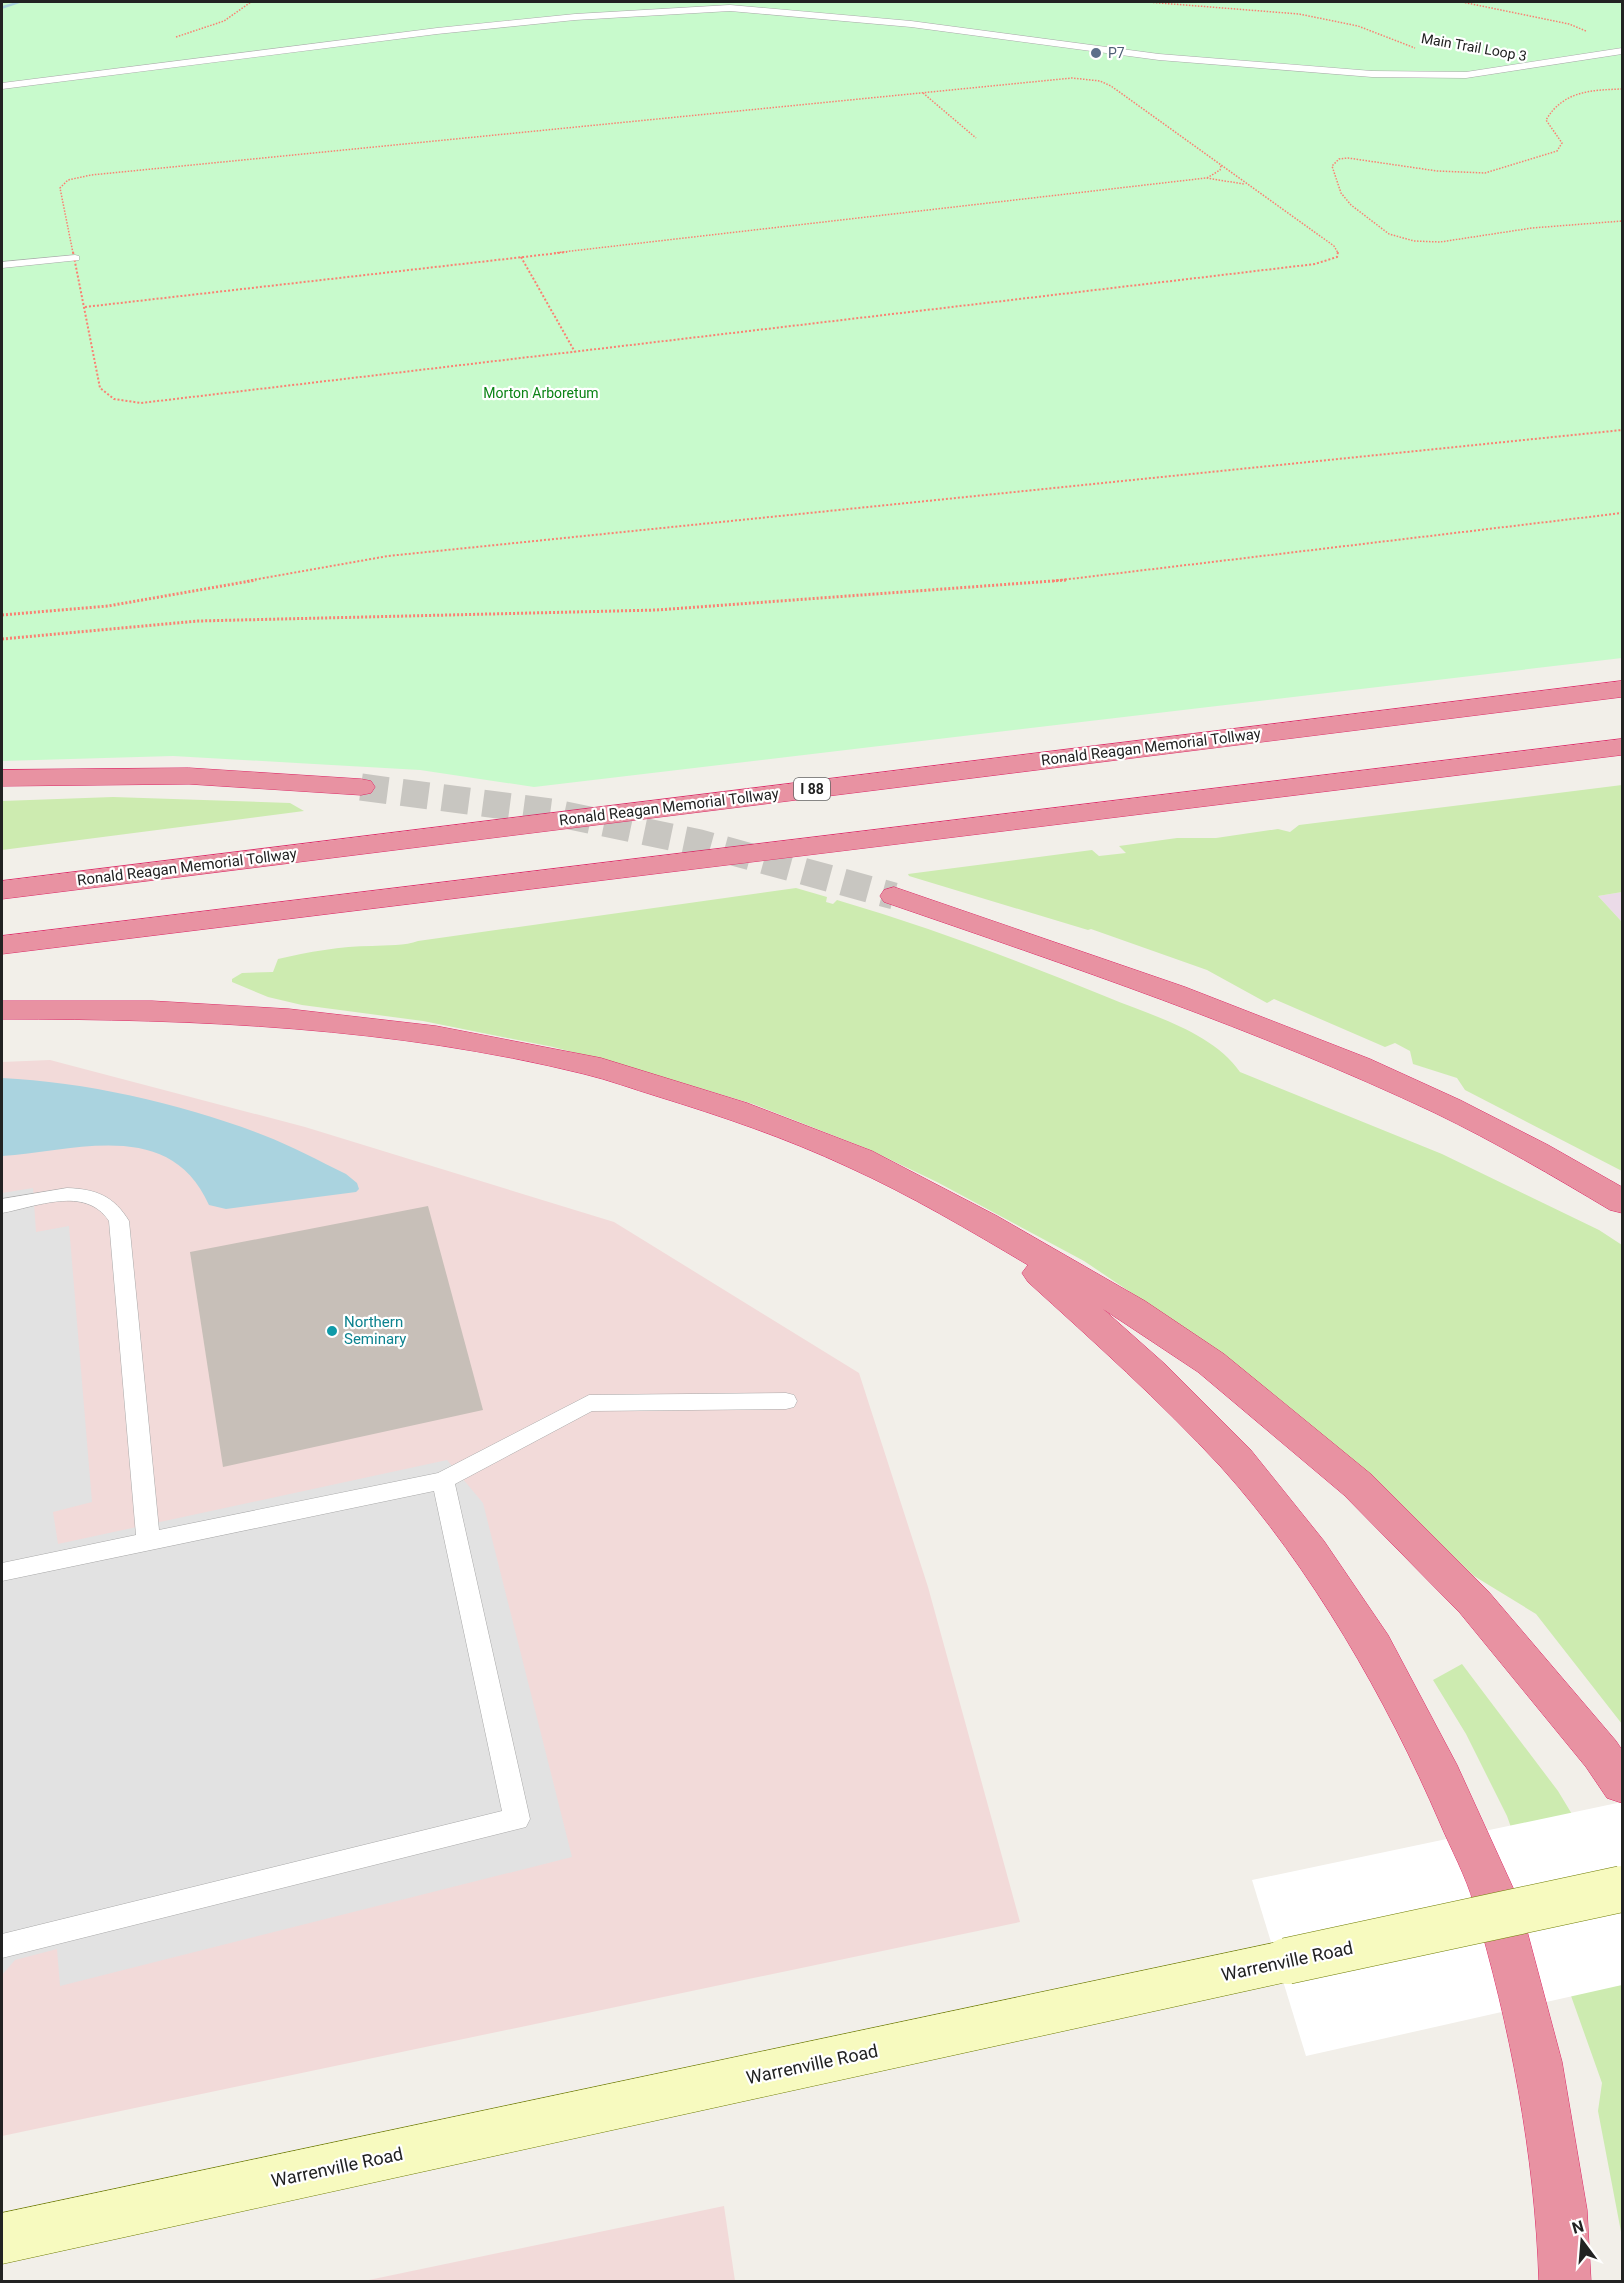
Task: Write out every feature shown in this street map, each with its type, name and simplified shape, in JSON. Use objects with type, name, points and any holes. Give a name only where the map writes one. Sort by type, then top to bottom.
[{"type":"highway","name":"Ronald Reagan Memorial Tollway","points":[[2,890],[1623,689]]},
{"type":"highway","points":[[2,945],[1623,747]]},
{"type":"highway","points":[[2,778],[189,777],[277,780],[361,787]]},
{"type":"highway","points":[[894,896],[1185,996],[1348,1061],[1513,1140],[1623,1202]]},
{"type":"highway","points":[[2,1010],[152,1010],[289,1018],[436,1036],[590,1065],[736,1110],[860,1159],[985,1224],[1132,1310],[1211,1363],[1358,1485],[1474,1602],[1601,1754],[1623,1785]]},
{"type":"highway","points":[[985,1224],[1153,1374],[1236,1460],[1310,1552],[1373,1647],[1442,1778],[1496,1901],[1538,2062],[1562,2210],[1565,2282]]},
{"type":"main road","name":"Warrenville Road","points":[[2,2239],[1623,1889]]},
{"type":"lane","points":[[2,86],[514,22],[730,8],[796,12],[910,24],[1159,57],[1372,74],[1466,75],[1622,52]]},
{"type":"lane","points":[[2,265],[75,258]]},
{"type":"lane","points":[[2,1206],[84,1194],[103,1200],[113,1208],[119,1221],[148,1542]]},
{"type":"lane","points":[[2,1572],[443,1480],[589,1402],[786,1401]]},
{"type":"lane","points":[[2,1946],[517,1819],[443,1480]]},
{"type":"path","points":[[165,64],[170,44],[176,37],[224,21],[251,2]]},
{"type":"path","name":"Main Trail Loop 3","points":[[1147,2],[1239,6],[1293,13],[1374,30],[1420,49]]},
{"type":"path","points":[[1462,2],[1569,24],[1622,52]]},
{"type":"path","points":[[1056,79],[1100,81],[1111,86],[1221,165],[1334,246],[1338,252],[1337,256],[1315,264],[168,402],[121,402],[107,397],[100,388],[60,188],[62,183],[77,177],[1056,79]]},
{"type":"path","points":[[1623,89],[1581,92],[1563,99],[1555,106],[1546,120],[1562,143],[1560,148],[1544,156],[1497,171],[1454,172],[1348,158],[1339,159],[1332,166],[1341,193],[1351,205],[1389,234],[1414,241],[1440,242],[1532,228],[1623,221]]},
{"type":"path","points":[[922,92],[976,138]]},
{"type":"path","points":[[1206,178],[1220,170],[1221,165]]},
{"type":"path","points":[[85,307],[1206,178],[1250,185]]},
{"type":"path","points":[[521,257],[575,352]]},
{"type":"path","points":[[2,615],[108,606],[388,555],[1623,430]]},
{"type":"path","points":[[2,639],[198,621],[657,610],[1021,585],[1623,513]]},
{"type":"shaded area","points":[[1622,892],[1622,922],[1598,896]]},
{"type":"shaded area","points":[[50,1060],[305,1127],[614,1222],[859,1373],[928,1587],[1020,1922],[2,2136],[2,1062]]},
{"type":"shaded area","points":[[33,1188],[36,1232],[69,1226],[92,1502],[53,1512],[58,1544],[447,1460],[483,1503],[572,1857],[60,1986],[57,1949],[15,1960],[2,1975],[2,1193]]},
{"type":"shaded area","points":[[724,2206],[735,2281],[364,2281]]},
{"type":"green space","name":"Morton Arboretum","points":[[2,2],[1622,2],[1622,658],[534,787],[420,770],[173,756],[2,761]]},
{"type":"green space","points":[[1622,785],[1622,892],[1598,896],[1622,922],[1622,1171],[1465,1090],[1457,1078],[1413,1064],[1410,1051],[1395,1043],[1385,1047],[1274,999],[1267,1003],[1207,970],[1091,929],[1088,930],[908,874],[1092,850],[1099,856],[1126,853],[1119,846],[1177,838],[1216,838],[1278,829],[1290,832],[1299,825]]},
{"type":"green space","points":[[113,797],[290,803],[304,811],[2,850],[2,801]]},
{"type":"green space","points":[[796,888],[827,897],[826,902],[833,904],[837,900],[974,945],[1180,1026],[1213,1046],[1240,1072],[1442,1154],[1599,1230],[1622,1245],[1622,1724],[1536,1614],[1474,1576],[1383,1488],[1306,1421],[1224,1355],[1084,1261],[937,1182],[868,1149],[753,1104],[619,1064],[553,1047],[423,1021],[302,1005],[268,997],[232,982],[232,979],[242,973],[273,972],[278,959],[313,952],[348,947],[408,944]]},
{"type":"green space","points":[[1462,1664],[1558,1791],[1622,1897],[1622,2237],[1598,2111],[1602,2083],[1507,1816],[1466,1734],[1433,1680]]},
{"type":"water","points":[[2,1078],[67,1084],[101,1090],[168,1104],[201,1114],[263,1135],[295,1149],[346,1174],[357,1183],[359,1189],[356,1192],[226,1209],[209,1205],[192,1177],[170,1160],[146,1150],[118,1146],[89,1146],[2,1156]]},
{"type":"pier","points":[[1622,1802],[1622,1985],[1306,2056],[1252,1880]]},
{"type":"building","name":"Northern Seminary","points":[[428,1206],[483,1410],[223,1467],[190,1252]]},
{"type":"waterway","points":[[2,8],[20,2]]},
{"type":"tunnel","points":[[361,787],[551,812],[700,843],[894,896]]},
{"type":"place","name":"P7","points":[[1096,53]]},
{"type":"place","name":"Northern Seminary","points":[[332,1331]]}]
